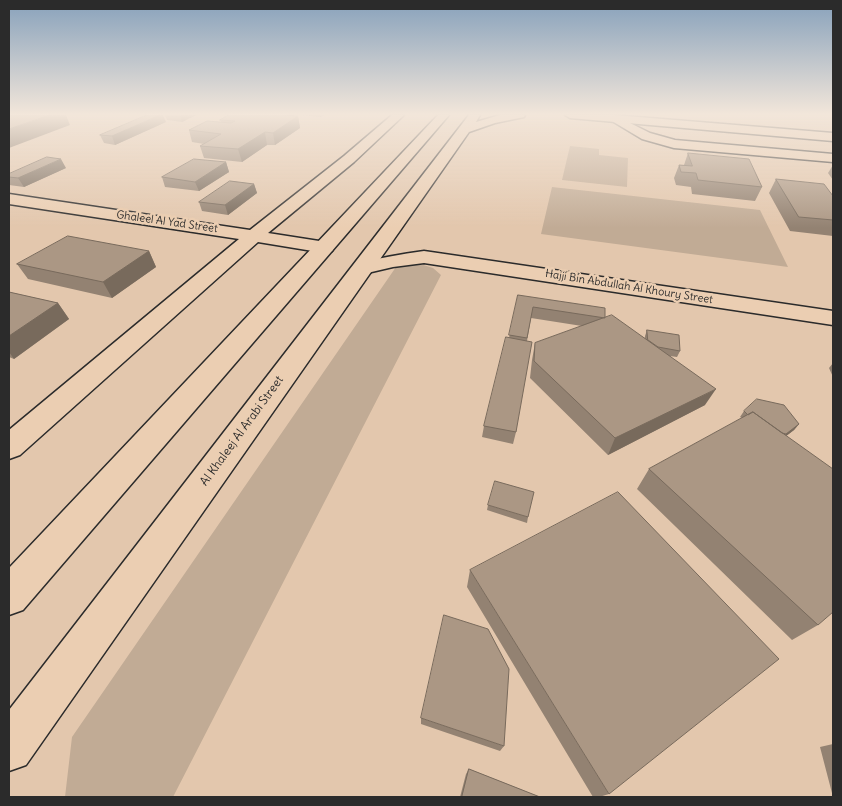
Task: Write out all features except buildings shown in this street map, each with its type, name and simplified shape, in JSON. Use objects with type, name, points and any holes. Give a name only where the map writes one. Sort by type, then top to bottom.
[{"type":"main road","points":[[9,447],[255,235],[357,153]]},
{"type":"main road","points":[[9,596],[325,247],[418,153]]},
{"type":"main road","name":"Al Khaleej Al Arabi Street","points":[[9,748],[363,268],[387,234],[432,153]]},
{"type":"main road","points":[[777,153],[833,158]]},
{"type":"main road","name":"Ghaleel Al Yad Street","points":[[9,199],[325,247]]},
{"type":"main road","name":"Hajji Bin Abdullah Al Khoury Street","points":[[387,234],[403,246],[424,257]]},
{"type":"main road","name":"Hajji Bin Abdullah Al Khoury Street","points":[[363,268],[393,261],[424,257],[833,318]]},
{"type":"shaded area","points":[[568,153],[599,153],[599,155],[628,158],[627,187],[562,180]]},
{"type":"shaded area","points":[[552,187],[760,210],[788,267],[541,234]]},
{"type":"shaded area","points":[[420,264],[433,268],[441,275],[173,797],[65,797],[72,737],[396,267]]}]
